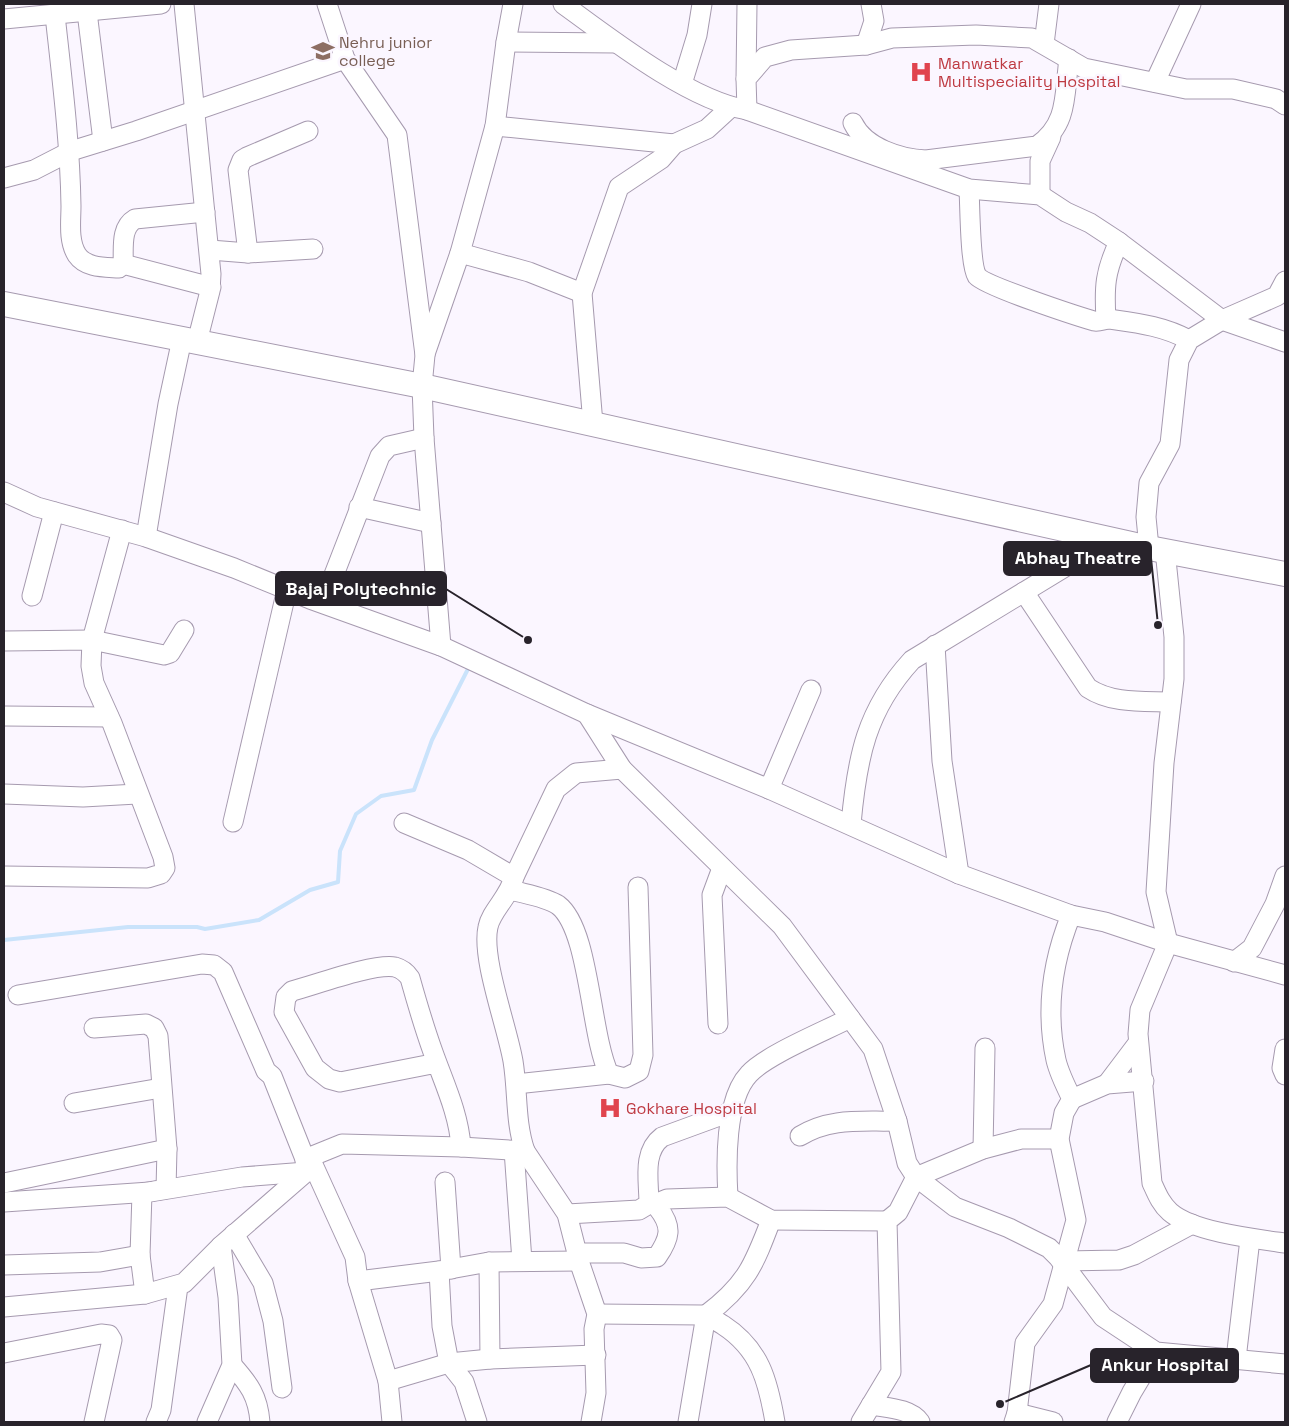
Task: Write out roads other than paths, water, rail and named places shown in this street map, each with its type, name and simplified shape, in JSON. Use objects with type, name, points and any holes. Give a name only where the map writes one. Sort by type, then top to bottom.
[{"type":"main road","points":[[4,304],[422,386],[1111,539],[1285,574]]},
{"type":"street","points":[[4,19],[161,4]]},
{"type":"street","points":[[146,537],[168,404],[189,340],[211,287],[210,250],[184,4]]},
{"type":"street","points":[[327,4],[346,60],[397,135],[425,356],[422,386],[424,438],[441,646]]},
{"type":"street","points":[[425,356],[436,330],[460,253],[495,126],[506,42],[514,4]]},
{"type":"street","points":[[563,4],[616,43],[682,84],[739,108],[969,189],[1040,195],[1066,212],[1090,223],[1119,242],[1222,320],[1285,342]]},
{"type":"street","points":[[682,84],[697,35],[702,4]]},
{"type":"street","points":[[593,424],[582,293],[619,187],[661,159],[674,144],[707,129],[739,108],[746,79],[747,4]]},
{"type":"street","points":[[866,45],[874,21],[872,4]]},
{"type":"street","points":[[1044,44],[1050,4]]},
{"type":"street","points":[[1155,82],[1191,4]]},
{"type":"street","points":[[87,12],[103,141]]},
{"type":"street","points":[[55,15],[70,151],[71,236],[76,254],[83,262],[95,266],[119,268],[123,264],[124,234],[127,226],[135,218],[205,212]]},
{"type":"street","points":[[746,79],[765,57],[791,50],[866,45],[892,38],[976,35],[1032,38],[1084,68],[1186,89],[1232,89],[1276,99],[1285,105]]},
{"type":"street","points":[[506,42],[616,43]]},
{"type":"street","points":[[1040,195],[1040,161],[1062,119],[1069,59]]},
{"type":"street","points":[[4,178],[34,170],[70,151],[346,60]]},
{"type":"street","points":[[853,124],[857,131],[870,142],[908,159],[926,160],[1037,146],[1051,137]]},
{"type":"street","points":[[495,126],[674,144]]},
{"type":"street","points":[[248,253],[238,170],[240,165],[248,157],[308,131]]},
{"type":"street","points":[[969,189],[974,268],[981,280],[1097,322],[1106,319],[1157,326],[1174,331],[1190,340]]},
{"type":"street","points":[[1106,319],[1104,288],[1109,263],[1119,242]]},
{"type":"street","points":[[210,250],[248,253],[313,249]]},
{"type":"street","points":[[460,253],[529,272],[582,293]]},
{"type":"street","points":[[123,264],[211,287]]},
{"type":"street","points":[[1285,280],[1278,296],[1222,320],[1190,340],[1179,360],[1170,444],[1150,483],[1146,517],[1157,549],[1174,636],[1174,679],[1164,763],[1156,892],[1168,943],[1140,1010],[1138,1043],[1144,1081],[1152,1183],[1159,1199],[1169,1211],[1192,1224],[1250,1239],[1285,1243]]},
{"type":"street","points":[[323,604],[359,507],[385,450],[389,446],[424,438]]},
{"type":"street","points":[[4,492],[37,507],[146,537],[288,589],[323,604],[441,646],[587,714],[851,824],[959,874],[1071,915],[1105,922],[1168,943],[1285,975]]},
{"type":"street","points":[[359,507],[431,524]]},
{"type":"street","points":[[32,596],[54,512]]},
{"type":"street","points":[[4,876],[148,878],[162,874],[165,863],[110,717],[94,683],[91,666],[92,640],[122,530]]},
{"type":"street","points":[[851,824],[860,753],[872,716],[894,680],[912,660],[1111,539]]},
{"type":"street","points":[[232,822],[288,589]]},
{"type":"street","points":[[1024,592],[1088,688],[1098,695],[1114,698],[1171,702]]},
{"type":"street","points":[[4,642],[92,640],[164,655],[170,653],[184,630]]},
{"type":"street","points":[[935,645],[942,761],[959,874]]},
{"type":"street","points":[[769,789],[811,690]]},
{"type":"street","points":[[587,714],[622,769],[782,926],[873,1049],[897,1121],[908,1163],[916,1177],[955,1208],[1009,1228],[1049,1248],[1064,1264],[1103,1317],[1156,1352],[1285,1364]]},
{"type":"street","points":[[4,716],[110,717]]},
{"type":"street","points":[[522,1261],[516,1084],[486,949],[488,925],[513,883],[556,789],[576,773],[622,769]]},
{"type":"street","points":[[4,794],[83,797],[138,794]]},
{"type":"street","points":[[404,823],[468,850],[513,883],[556,904],[569,916],[576,932],[588,980],[602,1060],[609,1074]]},
{"type":"street","points":[[718,1024],[712,895],[722,868]]},
{"type":"street","points":[[1234,962],[1252,948],[1275,904],[1285,876]]},
{"type":"street","points":[[516,1084],[609,1074],[616,1077],[633,1075],[639,1071],[642,1064],[638,887]]},
{"type":"street","points":[[1071,915],[1058,948],[1050,1014],[1056,1060],[1072,1100]]},
{"type":"street","points":[[18,995],[202,964],[217,966],[223,972],[266,1071],[272,1076],[307,1163],[355,1256],[358,1281],[388,1380],[392,1422]]},
{"type":"street","points":[[437,1063],[340,1082],[329,1079],[315,1068],[284,1012],[286,997],[292,992],[375,968],[398,968],[406,972],[410,978],[458,1124],[461,1147]]},
{"type":"street","points":[[728,1197],[733,1111],[742,1084],[755,1068],[850,1018]]},
{"type":"street","points":[[94,1028],[142,1024],[154,1028],[158,1036],[167,1149],[166,1189]]},
{"type":"street","points":[[1107,1084],[1138,1043]]},
{"type":"street","points":[[983,1149],[984,1048]]},
{"type":"street","points":[[1285,1050],[1282,1068],[1285,1075]]},
{"type":"street","points":[[1053,1422],[1015,1418],[1025,1343],[1053,1304],[1076,1220],[1059,1139],[1064,1113],[1072,1100],[1107,1084],[1144,1081]]},
{"type":"street","points":[[74,1103],[161,1088]]},
{"type":"street","points":[[567,1214],[639,1210],[649,1204],[648,1155],[654,1143],[662,1137],[733,1111]]},
{"type":"street","points":[[800,1136],[815,1127],[826,1124],[897,1121]]},
{"type":"street","points":[[358,1281],[445,1270],[489,1262],[624,1254],[642,1258],[657,1257],[664,1247],[668,1233],[668,1220],[658,1208],[662,1201],[728,1197],[771,1220],[887,1221],[898,1212],[916,1177],[983,1149],[1021,1139],[1059,1139]]},
{"type":"street","points":[[4,1202],[142,1193],[275,1174],[307,1163],[342,1144],[461,1147],[519,1151],[567,1214],[578,1257],[597,1314],[594,1329],[596,1393],[591,1422]]},
{"type":"street","points":[[4,1183],[167,1149]]},
{"type":"street","points":[[4,1307],[145,1294],[184,1284],[307,1163]]},
{"type":"street","points":[[445,1182],[445,1270],[442,1326],[449,1363],[464,1382],[478,1422]]},
{"type":"street","points":[[142,1193],[140,1255],[145,1294]]},
{"type":"street","points":[[688,1422],[706,1316],[726,1301],[744,1280],[754,1264],[771,1220]]},
{"type":"street","points":[[861,1422],[891,1372],[887,1221]]},
{"type":"street","points":[[1064,1264],[1119,1260],[1134,1255],[1192,1224]]},
{"type":"street","points":[[1236,1359],[1250,1239]]},
{"type":"street","points":[[207,1422],[232,1365],[227,1240]]},
{"type":"street","points":[[227,1240],[263,1283],[273,1321],[282,1388]]},
{"type":"street","points":[[4,1266],[100,1262],[140,1255]]},
{"type":"street","points":[[489,1262],[490,1359]]},
{"type":"street","points":[[156,1422],[161,1410],[178,1286]]},
{"type":"street","points":[[597,1314],[706,1316],[740,1338],[761,1367],[769,1386],[775,1422]]},
{"type":"street","points":[[4,1353],[101,1334],[109,1335],[112,1340],[94,1422]]},
{"type":"street","points":[[1117,1422],[1156,1352]]},
{"type":"street","points":[[388,1380],[449,1363],[490,1359],[596,1355]]},
{"type":"street","points":[[232,1365],[249,1384],[259,1408],[260,1422]]},
{"type":"street","points":[[871,1405],[901,1410],[920,1422]]},
{"type":"waterway","points":[[4,940],[128,927],[197,927],[205,929],[259,920],[310,890],[338,882],[340,851],[356,814],[381,796],[414,790],[432,740],[470,665]]},
{"type":"place","name":"Nehru junior college","points":[[323,51]]},
{"type":"place","name":"Manwatkar Multispeciality Hospital","points":[[921,72]]},
{"type":"place","name":"Abhay Theatre","points":[[1158,625]]},
{"type":"place","name":"Bajaj Polytechnic","points":[[528,640]]},
{"type":"place","name":"Gokhare Hospital","points":[[610,1108]]},
{"type":"place","name":"Ankur Hospital","points":[[1000,1404]]}]
